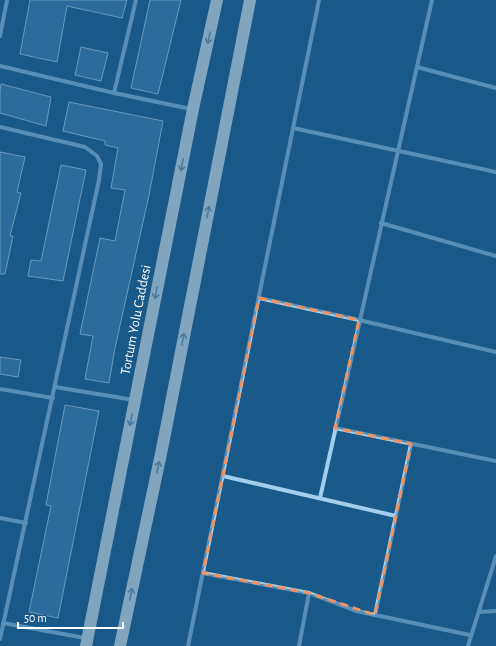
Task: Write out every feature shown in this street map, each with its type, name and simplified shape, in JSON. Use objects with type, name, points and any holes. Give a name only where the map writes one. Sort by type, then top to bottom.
[{"type":"highway","name":"Tortum Yolu Caddesi","points":[[87,642],[193,110],[217,0]]},
{"type":"highway","points":[[120,646],[163,442],[250,0]]},
{"type":"street","points":[[0,36],[7,0]]},
{"type":"street","points":[[114,93],[136,0]]},
{"type":"street","points":[[188,646],[319,0]]},
{"type":"street","points":[[320,498],[432,0]]},
{"type":"street","points":[[0,66],[193,110]]},
{"type":"street","points":[[417,66],[496,88]]},
{"type":"street","points":[[0,127],[85,147],[97,156],[101,164],[99,180],[53,398],[0,639]]},
{"type":"street","points":[[293,128],[496,172]]},
{"type":"street","points":[[381,223],[496,256]]},
{"type":"street","points":[[259,298],[496,352]]},
{"type":"street","points":[[55,387],[135,401]]},
{"type":"street","points":[[0,389],[53,398]]},
{"type":"street","points":[[335,428],[496,461]]},
{"type":"street","points":[[375,615],[411,444]]},
{"type":"street","points":[[223,476],[396,516]]},
{"type":"street","points":[[0,518],[26,524]]},
{"type":"street","points":[[468,646],[470,635],[479,612],[496,556]]},
{"type":"street","points":[[203,572],[309,593],[356,611],[470,635]]},
{"type":"street","points":[[299,646],[309,593]]},
{"type":"street","points":[[479,612],[496,611]]},
{"type":"street","points":[[3,623],[87,642]]},
{"type":"highlighted area","points":[[259,298],[359,320],[335,428],[411,444],[375,615],[309,593],[203,573]]},
{"type":"building","points":[[30,0],[127,0],[122,18],[67,6],[57,62],[20,54]]},
{"type":"building","points":[[150,0],[181,0],[158,94],[131,88]]},
{"type":"building","points":[[81,47],[108,53],[101,81],[75,75]]},
{"type":"building","points":[[1,84],[51,97],[46,126],[0,113]]},
{"type":"building","points":[[69,102],[163,121],[149,195],[115,348],[109,383],[85,379],[93,336],[80,334],[100,238],[115,241],[125,190],[111,188],[118,148],[105,145],[105,141],[63,131]]},
{"type":"building","points":[[0,152],[25,157],[17,192],[21,193],[10,236],[13,236],[5,274],[0,274]]},
{"type":"building","points":[[61,165],[86,170],[63,281],[28,276],[31,260],[41,261]]},
{"type":"building","points":[[0,357],[21,360],[18,377],[0,374]]},
{"type":"building","points":[[65,405],[99,411],[58,618],[29,612],[51,506],[46,505]]}]
